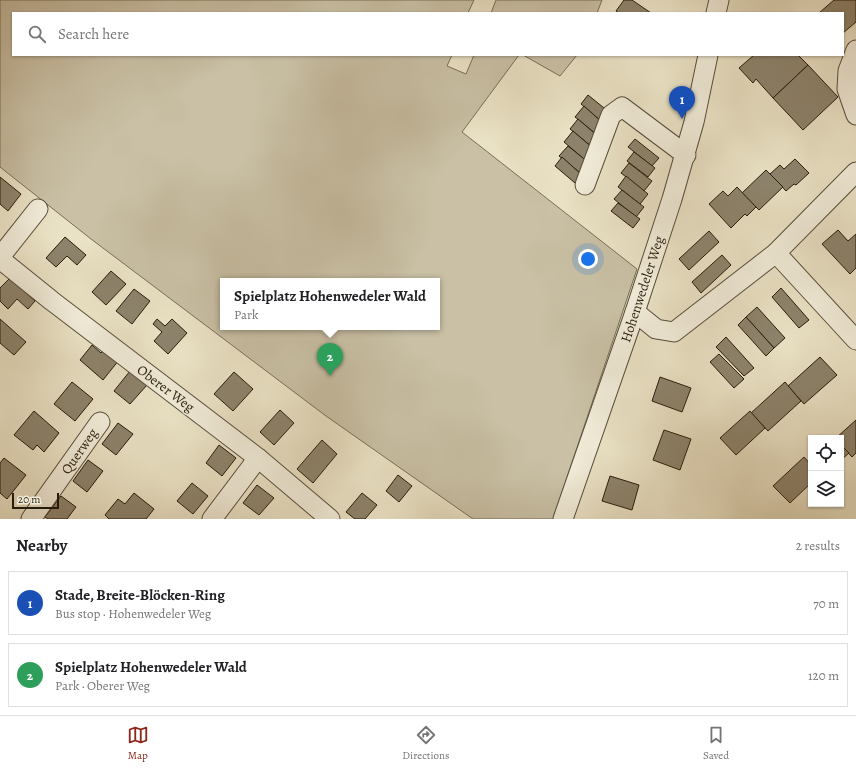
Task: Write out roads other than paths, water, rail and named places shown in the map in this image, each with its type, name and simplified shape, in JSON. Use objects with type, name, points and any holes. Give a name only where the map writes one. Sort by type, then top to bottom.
[{"type":"street","points":[[716,12],[718,0]]},
{"type":"street","points":[[856,50],[848,71],[847,89],[856,115]]},
{"type":"street","name":"Hohenwedeler Weg","points":[[563,519],[635,312],[686,155],[708,56]]},
{"type":"street","points":[[585,185],[611,115],[622,107],[686,155]]},
{"type":"street","points":[[635,312],[656,329],[674,332],[776,253],[856,172]]},
{"type":"street","points":[[0,258],[38,208]]},
{"type":"street","points":[[776,253],[856,340]]},
{"type":"street","name":"Oberer Weg","points":[[0,258],[52,301],[258,458],[330,519]]},
{"type":"street","name":"Querweg","points":[[31,519],[100,422]]},
{"type":"street","points":[[212,519],[258,458]]},
{"type":"place","name":"Stade, Breite-Blöcken-Ring","points":[[682,119]]},
{"type":"place","name":"Spielplatz Hohenwedeler Wald","points":[[330,376]]}]
